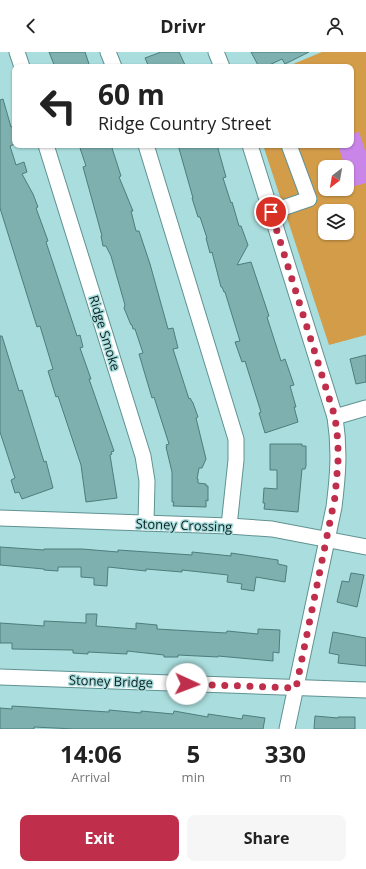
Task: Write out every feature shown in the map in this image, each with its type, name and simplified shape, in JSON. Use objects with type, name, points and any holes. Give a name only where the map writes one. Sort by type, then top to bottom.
[{"type":"street","points":[[17,52],[21,64]]},
{"type":"street","points":[[108,52],[113,64]]},
{"type":"street","points":[[216,52],[221,64]]},
{"type":"street","name":"Ridge Smoke","points":[[47,148],[143,456],[147,481],[146,523]]},
{"type":"street","points":[[147,148],[236,439],[236,460],[229,526]]},
{"type":"street","points":[[251,148],[335,417],[338,442],[337,487],[287,729]]},
{"type":"street","points":[[271,212],[309,199],[290,148]]},
{"type":"street","points":[[335,417],[366,408]]},
{"type":"street","name":"Stoney Crossing","points":[[0,518],[229,526],[272,530],[366,547]]},
{"type":"street","name":"Stoney Bridge","points":[[0,677],[366,690]]},
{"type":"shaded area","points":[[322,52],[366,52],[366,335],[329,345],[264,148],[354,148],[354,64],[293,64]]},
{"type":"shaded area","points":[[359,132],[366,153],[366,183],[354,186],[354,160],[343,160],[339,148],[354,148],[354,133]]},
{"type":"building","points":[[49,52],[85,52],[89,64],[54,64]]},
{"type":"building","points":[[161,52],[179,52],[185,64],[148,64],[145,58]]},
{"type":"building","points":[[251,52],[309,52],[285,64],[282,59],[271,64],[257,64]]},
{"type":"building","points":[[3,99],[12,126],[12,145],[10,146],[16,165],[24,162],[27,172],[22,174],[38,207],[36,208],[48,241],[46,242],[77,336],[80,335],[83,347],[80,348],[91,379],[89,379],[114,451],[111,452],[112,454],[110,455],[117,498],[86,502],[81,465],[48,371],[53,369],[40,326],[37,327],[0,208],[0,100]]},
{"type":"building","points":[[80,148],[112,148],[121,176],[119,177],[133,211],[131,211],[136,231],[139,231],[150,264],[168,329],[173,328],[178,348],[173,349],[189,399],[190,398],[193,403],[198,417],[196,418],[206,459],[202,468],[199,468],[197,479],[198,483],[206,484],[206,486],[208,486],[208,501],[206,500],[206,507],[173,506],[172,472],[166,447],[166,445],[169,444],[154,397],[152,398],[139,354],[143,353],[135,329],[133,329],[124,308],[125,305],[111,256],[106,246],[103,246],[102,236],[83,167],[86,166]]},
{"type":"building","points":[[179,148],[218,148],[226,177],[223,178],[239,226],[241,226],[248,245],[237,265],[251,262],[269,316],[267,317],[281,361],[285,359],[294,385],[290,386],[296,407],[294,407],[298,422],[265,433],[259,413],[261,412],[245,361],[242,362],[235,342],[240,341],[225,292],[221,287],[212,252],[210,253],[207,238],[200,217],[198,217]]},
{"type":"building","points":[[0,336],[2,336],[19,391],[22,390],[44,462],[46,461],[53,488],[22,499],[19,492],[15,493],[11,480],[15,478],[0,432]]},
{"type":"building","points":[[366,355],[366,382],[356,384],[350,359]]},
{"type":"building","points":[[270,444],[302,444],[302,446],[306,446],[306,466],[305,469],[302,469],[298,512],[264,509],[264,488],[277,489],[277,470],[270,470]]},
{"type":"building","points":[[0,547],[44,550],[82,549],[118,552],[118,550],[192,555],[192,552],[231,556],[231,553],[278,560],[278,564],[287,566],[285,582],[256,577],[254,591],[241,589],[242,584],[227,582],[228,575],[182,570],[182,572],[146,569],[146,571],[108,567],[107,586],[94,585],[94,578],[81,577],[81,567],[58,567],[58,571],[0,565]]},
{"type":"building","points":[[351,573],[364,575],[357,607],[337,602],[342,581],[349,582]]},
{"type":"building","points":[[86,614],[97,614],[96,626],[136,629],[136,623],[157,625],[157,629],[226,633],[227,631],[258,634],[258,629],[280,630],[279,653],[273,652],[273,661],[218,656],[178,655],[178,657],[164,657],[164,655],[127,651],[127,654],[88,652],[88,654],[73,653],[73,650],[12,649],[12,643],[0,643],[0,623],[44,626],[44,621],[86,623]]},
{"type":"building","points":[[333,632],[366,638],[366,666],[338,663],[339,655],[329,653]]},
{"type":"building","points":[[12,706],[109,712],[109,710],[141,713],[141,711],[173,714],[174,711],[208,717],[208,714],[242,719],[243,715],[265,718],[263,729],[74,729],[34,727],[34,729],[0,729],[0,708],[12,709]]},
{"type":"building","points":[[315,716],[338,718],[355,717],[355,729],[314,729]]},
{"type":"route","points":[[187,684],[296,688],[334,508],[338,462],[338,442],[335,417],[271,212]]}]
